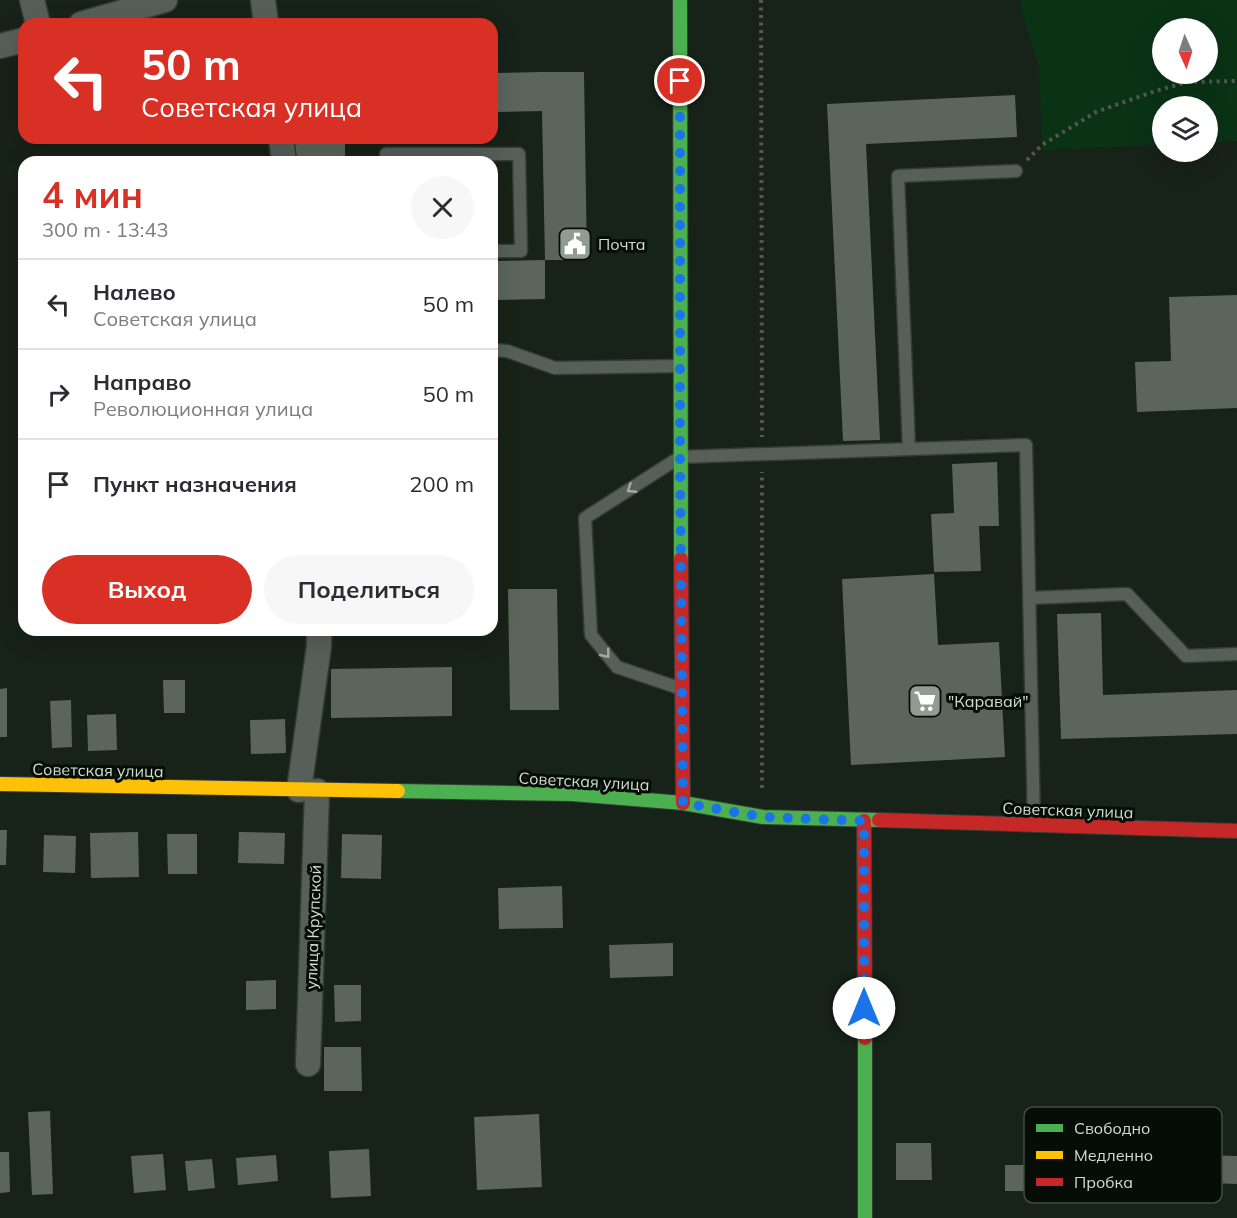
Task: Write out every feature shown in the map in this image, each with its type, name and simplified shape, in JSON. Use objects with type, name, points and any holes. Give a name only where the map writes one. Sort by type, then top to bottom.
[{"type":"street","points":[[32,0],[36,18]]},
{"type":"street","points":[[102,18],[165,0]]},
{"type":"street","points":[[263,0],[265,18]]},
{"type":"street","points":[[680,0],[683,803]]},
{"type":"street","points":[[0,46],[18,42]]},
{"type":"street","name":"улица Крупской","points":[[308,1064],[308,791],[319,636]]},
{"type":"street","name":"Советская улица","points":[[0,784],[572,794],[683,803],[763,817],[1237,831]]},
{"type":"street","points":[[864,821],[865,1218]]},
{"type":"lane","points":[[386,156],[386,154],[519,154],[521,251],[498,251]]},
{"type":"lane","points":[[909,449],[898,176],[1016,171]]},
{"type":"lane","points":[[498,350],[507,351],[555,368],[680,366]]},
{"type":"lane","points":[[682,689],[617,667],[591,635],[585,518],[680,457],[1026,445],[1034,826]]},
{"type":"lane","points":[[1029,598],[1127,594],[1186,656],[1237,654]]},
{"type":"path","points":[[761,0],[763,817]]},
{"type":"path","points":[[1016,171],[1042,145],[1096,112],[1188,82],[1237,81]]},
{"type":"green space","points":[[1021,0],[1237,0],[1237,141],[1218,142],[1218,96],[1152,96],[1152,145],[1042,150],[1039,67],[1021,10]]},
{"type":"building","points":[[584,72],[587,260],[545,260],[542,111],[498,112],[498,73]]},
{"type":"building","points":[[1015,95],[1017,137],[866,144],[880,440],[843,441],[827,104]]},
{"type":"building","points":[[291,144],[345,144],[345,156],[292,156]]},
{"type":"building","points":[[545,260],[545,299],[498,300],[498,261]]},
{"type":"building","points":[[1237,295],[1237,408],[1137,412],[1135,362],[1171,361],[1169,297]]},
{"type":"building","points":[[997,462],[999,526],[979,526],[981,571],[934,572],[931,514],[954,513],[952,464]]},
{"type":"building","name":"\"Каравай\"","points":[[934,574],[938,645],[999,642],[1005,757],[851,765],[842,579]]},
{"type":"building","points":[[508,589],[557,589],[559,710],[510,710]]},
{"type":"building","points":[[1101,613],[1103,695],[1237,690],[1237,734],[1061,739],[1057,614]]},
{"type":"building","points":[[452,667],[452,716],[331,718],[331,669]]},
{"type":"building","points":[[163,680],[185,680],[185,713],[164,713]]},
{"type":"building","points":[[7,688],[7,737],[0,737],[0,689]]},
{"type":"building","points":[[71,700],[72,747],[52,748],[50,701]]},
{"type":"building","points":[[116,714],[117,750],[88,751],[87,715]]},
{"type":"building","points":[[285,719],[286,753],[251,754],[250,720]]},
{"type":"building","points":[[0,830],[7,830],[6,865],[0,865]]},
{"type":"building","points":[[138,832],[139,877],[91,878],[90,833]]},
{"type":"building","points":[[239,832],[285,833],[284,864],[238,863]]},
{"type":"building","points":[[167,834],[197,834],[197,874],[168,874]]},
{"type":"building","points":[[342,834],[382,835],[381,879],[341,878]]},
{"type":"building","points":[[44,835],[76,836],[75,873],[43,872]]},
{"type":"building","points":[[562,886],[563,928],[499,929],[498,888]]},
{"type":"building","points":[[673,943],[673,976],[610,978],[609,945]]},
{"type":"building","points":[[276,980],[276,1009],[246,1010],[246,981]]},
{"type":"building","points":[[334,985],[361,985],[361,1021],[335,1022]]},
{"type":"building","points":[[324,1047],[361,1047],[362,1091],[324,1091]]},
{"type":"building","points":[[50,1111],[53,1194],[32,1195],[28,1112]]},
{"type":"building","points":[[539,1114],[542,1187],[477,1190],[474,1117]]},
{"type":"building","points":[[896,1143],[931,1143],[932,1180],[896,1180]]},
{"type":"building","points":[[369,1149],[371,1196],[331,1198],[329,1151]]},
{"type":"building","points":[[0,1152],[9,1152],[10,1192],[0,1193]]},
{"type":"building","points":[[163,1154],[166,1190],[134,1193],[131,1156]]},
{"type":"building","points":[[276,1155],[278,1181],[238,1185],[236,1158]]},
{"type":"building","points":[[1222,1155],[1237,1156],[1237,1184],[1222,1183]]},
{"type":"building","points":[[212,1159],[215,1188],[188,1191],[185,1161]]},
{"type":"building","points":[[1005,1165],[1024,1165],[1024,1191],[1005,1191]]},
{"type":"traffic: fast","points":[[680,0],[681,559]]},
{"type":"traffic: fast","points":[[398,791],[572,794],[683,803],[763,817],[879,820]]},
{"type":"traffic: fast","points":[[865,1038],[865,1218]]},
{"type":"traffic: slow","points":[[0,784],[398,791]]},
{"type":"traffic: jam","points":[[681,559],[683,803]]},
{"type":"traffic: jam","points":[[879,820],[1237,831]]},
{"type":"traffic: jam","points":[[864,821],[865,1038]]},
{"type":"place","name":"Почта","points":[[575,244]]},
{"type":"place","name":"\"Каравай\"","points":[[925,701]]},
{"type":"route","points":[[680,81],[683,803],[763,817],[864,821],[864,1008]]}]
